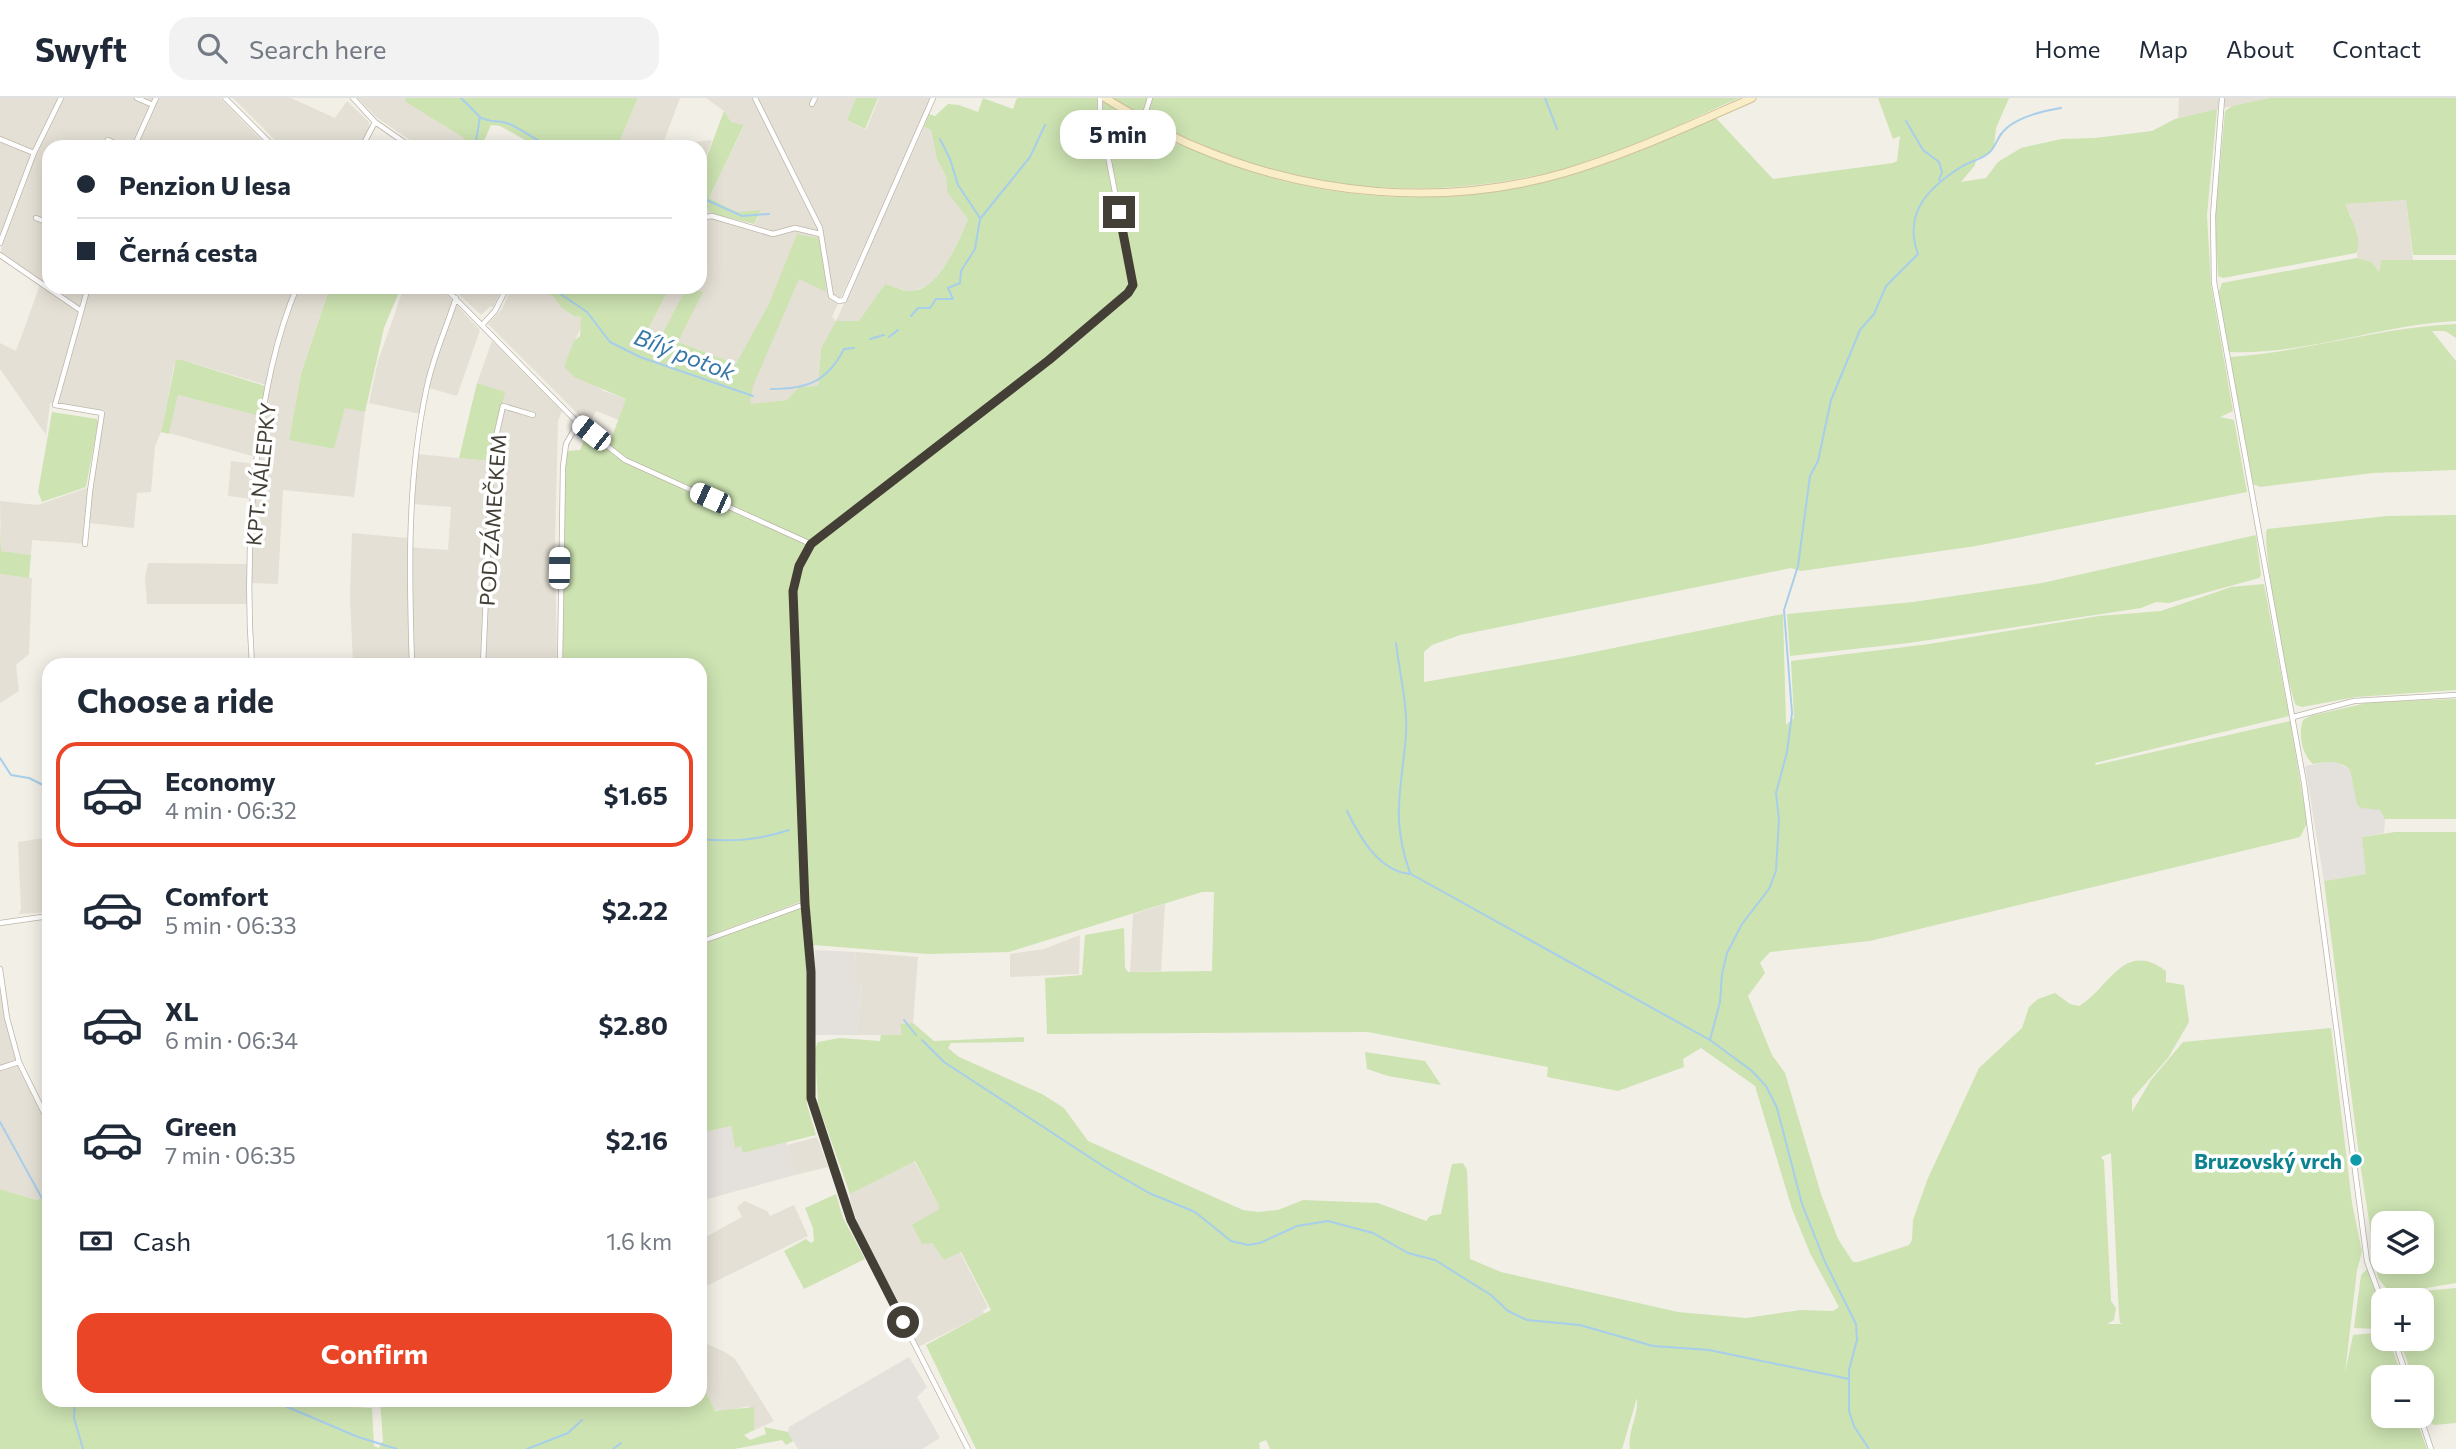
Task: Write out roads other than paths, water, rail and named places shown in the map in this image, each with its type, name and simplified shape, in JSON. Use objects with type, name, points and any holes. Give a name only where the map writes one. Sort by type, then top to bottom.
[{"type":"main road","points":[[1103,98],[1214,155],[1260,171],[1299,180],[1386,192],[1464,192],[1516,184],[1587,166],[1625,153],[1752,98]]},
{"type":"street","points":[[0,241],[34,153],[61,98]]},
{"type":"street","points":[[137,98],[153,105]]},
{"type":"street","points":[[137,140],[156,98]]},
{"type":"street","points":[[225,98],[267,140]]},
{"type":"street","points":[[353,98],[375,122],[401,140]]},
{"type":"street","points":[[755,98],[820,228],[831,296],[833,300],[841,301],[848,293],[878,227],[933,98]]},
{"type":"street","points":[[812,104],[815,98]]},
{"type":"street","points":[[968,1449],[851,1220],[811,1098],[809,947],[793,591],[799,566],[811,544],[1049,360],[1128,293],[1133,285],[1100,115],[1103,98]]},
{"type":"street","points":[[1143,120],[1150,98]]},
{"type":"street","points":[[2222,98],[2213,216],[2214,282],[2266,580],[2293,716],[2367,1261],[2377,1288]]},
{"type":"street","points":[[366,140],[375,122]]},
{"type":"street","points":[[0,139],[34,153]]},
{"type":"street","points":[[707,216],[773,234],[795,228],[820,234]]},
{"type":"street","points":[[36,218],[42,220]]},
{"type":"street","points":[[0,255],[42,284]]},
{"type":"street","points":[[57,294],[80,310]]},
{"type":"street","points":[[85,544],[102,413],[55,405],[86,294]]},
{"type":"street","name":"KPT. NÁLEPKY","points":[[252,658],[250,595],[258,457],[275,360],[295,294]]},
{"type":"street","points":[[452,294],[578,423],[625,460],[811,544]]},
{"type":"street","points":[[483,324],[495,311],[504,294]]},
{"type":"street","points":[[412,658],[409,539],[420,429],[426,389],[456,298]]},
{"type":"street","name":"POD ZÁMEČKEM","points":[[483,658],[492,454],[503,406],[533,415]]},
{"type":"street","points":[[560,658],[563,467],[566,444],[578,423]]},
{"type":"street","points":[[2293,716],[2354,701],[2456,695]]},
{"type":"street","points":[[707,939],[805,904]]},
{"type":"street","points":[[0,923],[42,917]]},
{"type":"street","points":[[0,969],[7,1018],[19,1062],[42,1109]]},
{"type":"street","points":[[0,1068],[19,1062]]},
{"type":"street","points":[[2424,1428],[2431,1449]]},
{"type":"waterway","name":"Bílý potok","points":[[461,98],[480,117],[476,140]]},
{"type":"waterway","points":[[1545,98],[1557,129]]},
{"type":"waterway","points":[[1710,1040],[1720,1002],[1727,953],[1742,924],[1769,889],[1776,871],[1779,820],[1776,793],[1787,752],[1792,713],[1784,610],[1798,566],[1810,476],[1818,461],[1831,400],[1860,330],[1874,314],[1886,286],[1918,254],[1914,239],[1916,214],[1929,193],[1949,175],[1989,153],[2007,127],[2038,113],[2061,108]]},
{"type":"waterway","points":[[480,117],[507,123],[538,140]]},
{"type":"waterway","points":[[1906,121],[1923,150],[1939,162],[1942,172],[1939,180]]},
{"type":"waterway","name":"Bílý potok","points":[[911,316],[918,308],[930,308],[936,299],[953,299],[948,288],[960,283],[961,271],[975,249],[980,219],[1030,157],[1045,125]]},
{"type":"waterway","points":[[940,139],[958,185],[980,218]]},
{"type":"waterway","points":[[707,200],[742,216],[769,214]]},
{"type":"waterway","name":"Bílý potok","points":[[560,294],[587,312],[610,342],[640,357],[753,396]]},
{"type":"waterway","name":"Bílý potok","points":[[889,337],[898,330]]},
{"type":"waterway","name":"Bílý potok","points":[[870,339],[884,335]]},
{"type":"waterway","name":"Bílý potok","points":[[771,389],[795,387],[815,381],[830,369],[844,349],[854,348]]},
{"type":"waterway","points":[[1396,643],[1406,723],[1399,819],[1400,835],[1410,873]]},
{"type":"waterway","points":[[0,758],[11,775],[29,778],[42,784]]},
{"type":"waterway","points":[[1347,811],[1364,841],[1389,867],[1411,874],[1710,1040],[1752,1071],[1766,1086],[1777,1108],[1802,1204],[1825,1262],[1856,1324],[1857,1340],[1849,1370],[1849,1411],[1854,1426],[1869,1449]]},
{"type":"waterway","points":[[707,839],[745,839],[789,830]]},
{"type":"waterway","points":[[904,1020],[916,1035]]},
{"type":"waterway","points":[[922,1040],[944,1062],[1106,1168],[1149,1193],[1195,1212],[1231,1241],[1248,1245],[1260,1243],[1297,1226],[1328,1221],[1373,1233],[1408,1253],[1435,1260],[1491,1295],[1508,1311],[1527,1320],[1580,1325],[1653,1346],[1709,1350],[1849,1379]]},
{"type":"waterway","points":[[0,1122],[42,1198]]},
{"type":"waterway","points":[[75,1407],[74,1418],[83,1449]]},
{"type":"waterway","points":[[287,1407],[358,1437],[397,1449]]},
{"type":"waterway","points":[[527,1449],[568,1433],[582,1420]]},
{"type":"waterway","points":[[613,1449],[621,1443]]},
{"type":"place","name":"Bruzovský vrch","points":[[2356,1160]]}]
